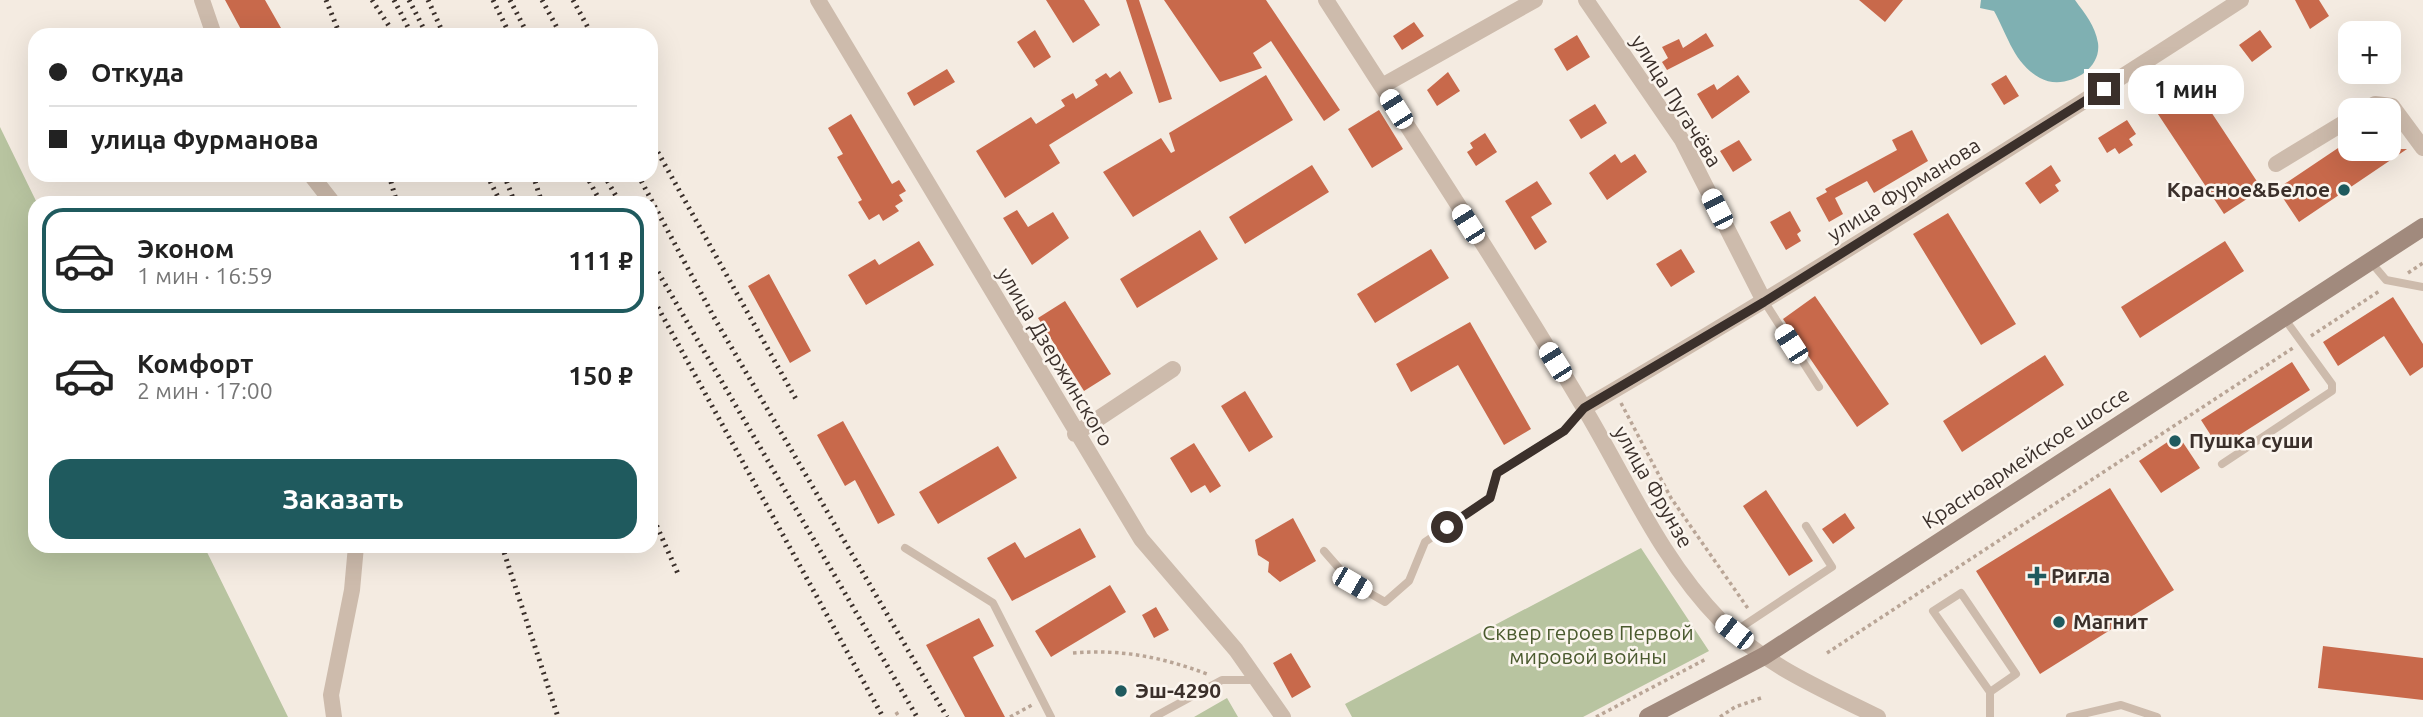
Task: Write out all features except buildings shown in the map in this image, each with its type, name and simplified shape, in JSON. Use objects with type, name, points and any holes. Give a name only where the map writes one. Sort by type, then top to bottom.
[{"type":"street","points":[[202,0],[212,28]]},
{"type":"street","name":"улица Дзержинского","points":[[818,0],[1075,434],[1141,539],[1236,650],[1283,717]]},
{"type":"street","name":"улица Фрунзе","points":[[1326,0],[1584,408],[1677,571],[1734,632],[1764,656],[1794,675],[1878,717]]},
{"type":"street","points":[[1382,86],[1535,0]]},
{"type":"street","name":"улица Пугачёва","points":[[1586,0],[1682,141],[1764,302]]},
{"type":"street","name":"улица Фурманова","points":[[1584,408],[1764,302],[2241,0]]},
{"type":"street","points":[[2401,118],[2423,148]]},
{"type":"street","points":[[2276,164],[2338,126]]},
{"type":"street","points":[[316,182],[328,196]]},
{"type":"street","name":"Красноармейское шоссе","points":[[1648,717],[1764,656],[2423,227]]},
{"type":"street","points":[[1075,434],[1173,369]]},
{"type":"street","points":[[334,717],[331,695],[352,590],[355,553]]},
{"type":"lane","points":[[2370,261],[2380,275],[2393,282],[2423,287]]},
{"type":"lane","points":[[1764,302],[1818,387]]},
{"type":"lane","points":[[2222,464],[2330,395],[2332,384],[2284,318]]},
{"type":"lane","points":[[1324,551],[1352,583],[1385,602],[1409,581],[1425,542],[1490,498],[1497,473],[1564,431],[1584,408]]},
{"type":"lane","points":[[1734,632],[1832,567],[1806,526]]},
{"type":"lane","points":[[905,548],[993,603],[1051,717]]},
{"type":"lane","points":[[1990,692],[2016,674],[1961,593],[1933,611],[1990,692],[1990,717]]},
{"type":"lane","points":[[1154,717],[1222,680],[1258,680]]},
{"type":"lane","points":[[2070,717],[2121,705],[2157,717]]},
{"type":"path","points":[[1827,653],[2423,263]]},
{"type":"path","points":[[1615,390],[1640,443],[1671,498],[1755,617]]},
{"type":"path","points":[[1073,653],[1107,650],[1142,654],[1173,661],[1222,680]]},
{"type":"path","points":[[1596,717],[1706,659]]},
{"type":"path","points":[[1720,717],[1735,707],[1761,698]]},
{"type":"path","points":[[1010,717],[1032,705]]},
{"type":"path","points":[[896,712],[899,717]]},
{"type":"green space","points":[[0,127],[34,196],[28,196],[28,553],[207,553],[288,717],[0,717]]},
{"type":"green space","name":"Сквер героев Первой мировой войны","points":[[1641,548],[1709,651],[1583,717],[1352,717],[1345,704]]},
{"type":"green space","points":[[1227,698],[1238,717],[1194,717]]},
{"type":"water","points":[[1981,0],[2075,0],[2097,37],[2098,53],[2094,63],[2070,80],[2059,82],[2040,78],[2017,57],[1994,11],[1980,8]]},
{"type":"railway","points":[[326,0],[337,28]]},
{"type":"railway","points":[[372,0],[390,28]]},
{"type":"railway","points":[[394,0],[408,28]]},
{"type":"railway","points":[[409,0],[423,28]]},
{"type":"railway","points":[[428,0],[441,28]]},
{"type":"railway","points":[[493,0],[507,28]]},
{"type":"railway","points":[[510,0],[524,28]]},
{"type":"railway","points":[[542,0],[557,28]]},
{"type":"railway","points":[[573,0],[588,28]]},
{"type":"railway","points":[[658,153],[797,401]]},
{"type":"railway","points":[[391,182],[395,196]]},
{"type":"railway","points":[[490,182],[498,196]]},
{"type":"railway","points":[[507,182],[512,196]]},
{"type":"railway","points":[[535,182],[540,196]]},
{"type":"railway","points":[[590,182],[597,196]]},
{"type":"railway","points":[[608,182],[616,196]]},
{"type":"railway","points":[[642,182],[649,196]]},
{"type":"railway","points":[[658,212],[716,321],[947,717]]},
{"type":"railway","points":[[658,272],[917,717]]},
{"type":"railway","points":[[658,308],[883,717]]},
{"type":"railway","points":[[658,529],[679,576]]},
{"type":"railway","points":[[504,553],[558,717]]},
{"type":"place","name":"Красное&Белое","points":[[2344,190]]},
{"type":"place","name":"Пушка суши","points":[[2175,441]]},
{"type":"place","name":"Ригла","points":[[2037,576]]},
{"type":"place","name":"Магнит","points":[[2059,622]]},
{"type":"place","name":"Эш-4290","points":[[1121,691]]},
{"type":"route","points":[[1447,527],[1490,498],[1497,473],[1564,431],[1584,408],[1764,302],[2104,89]]}]
